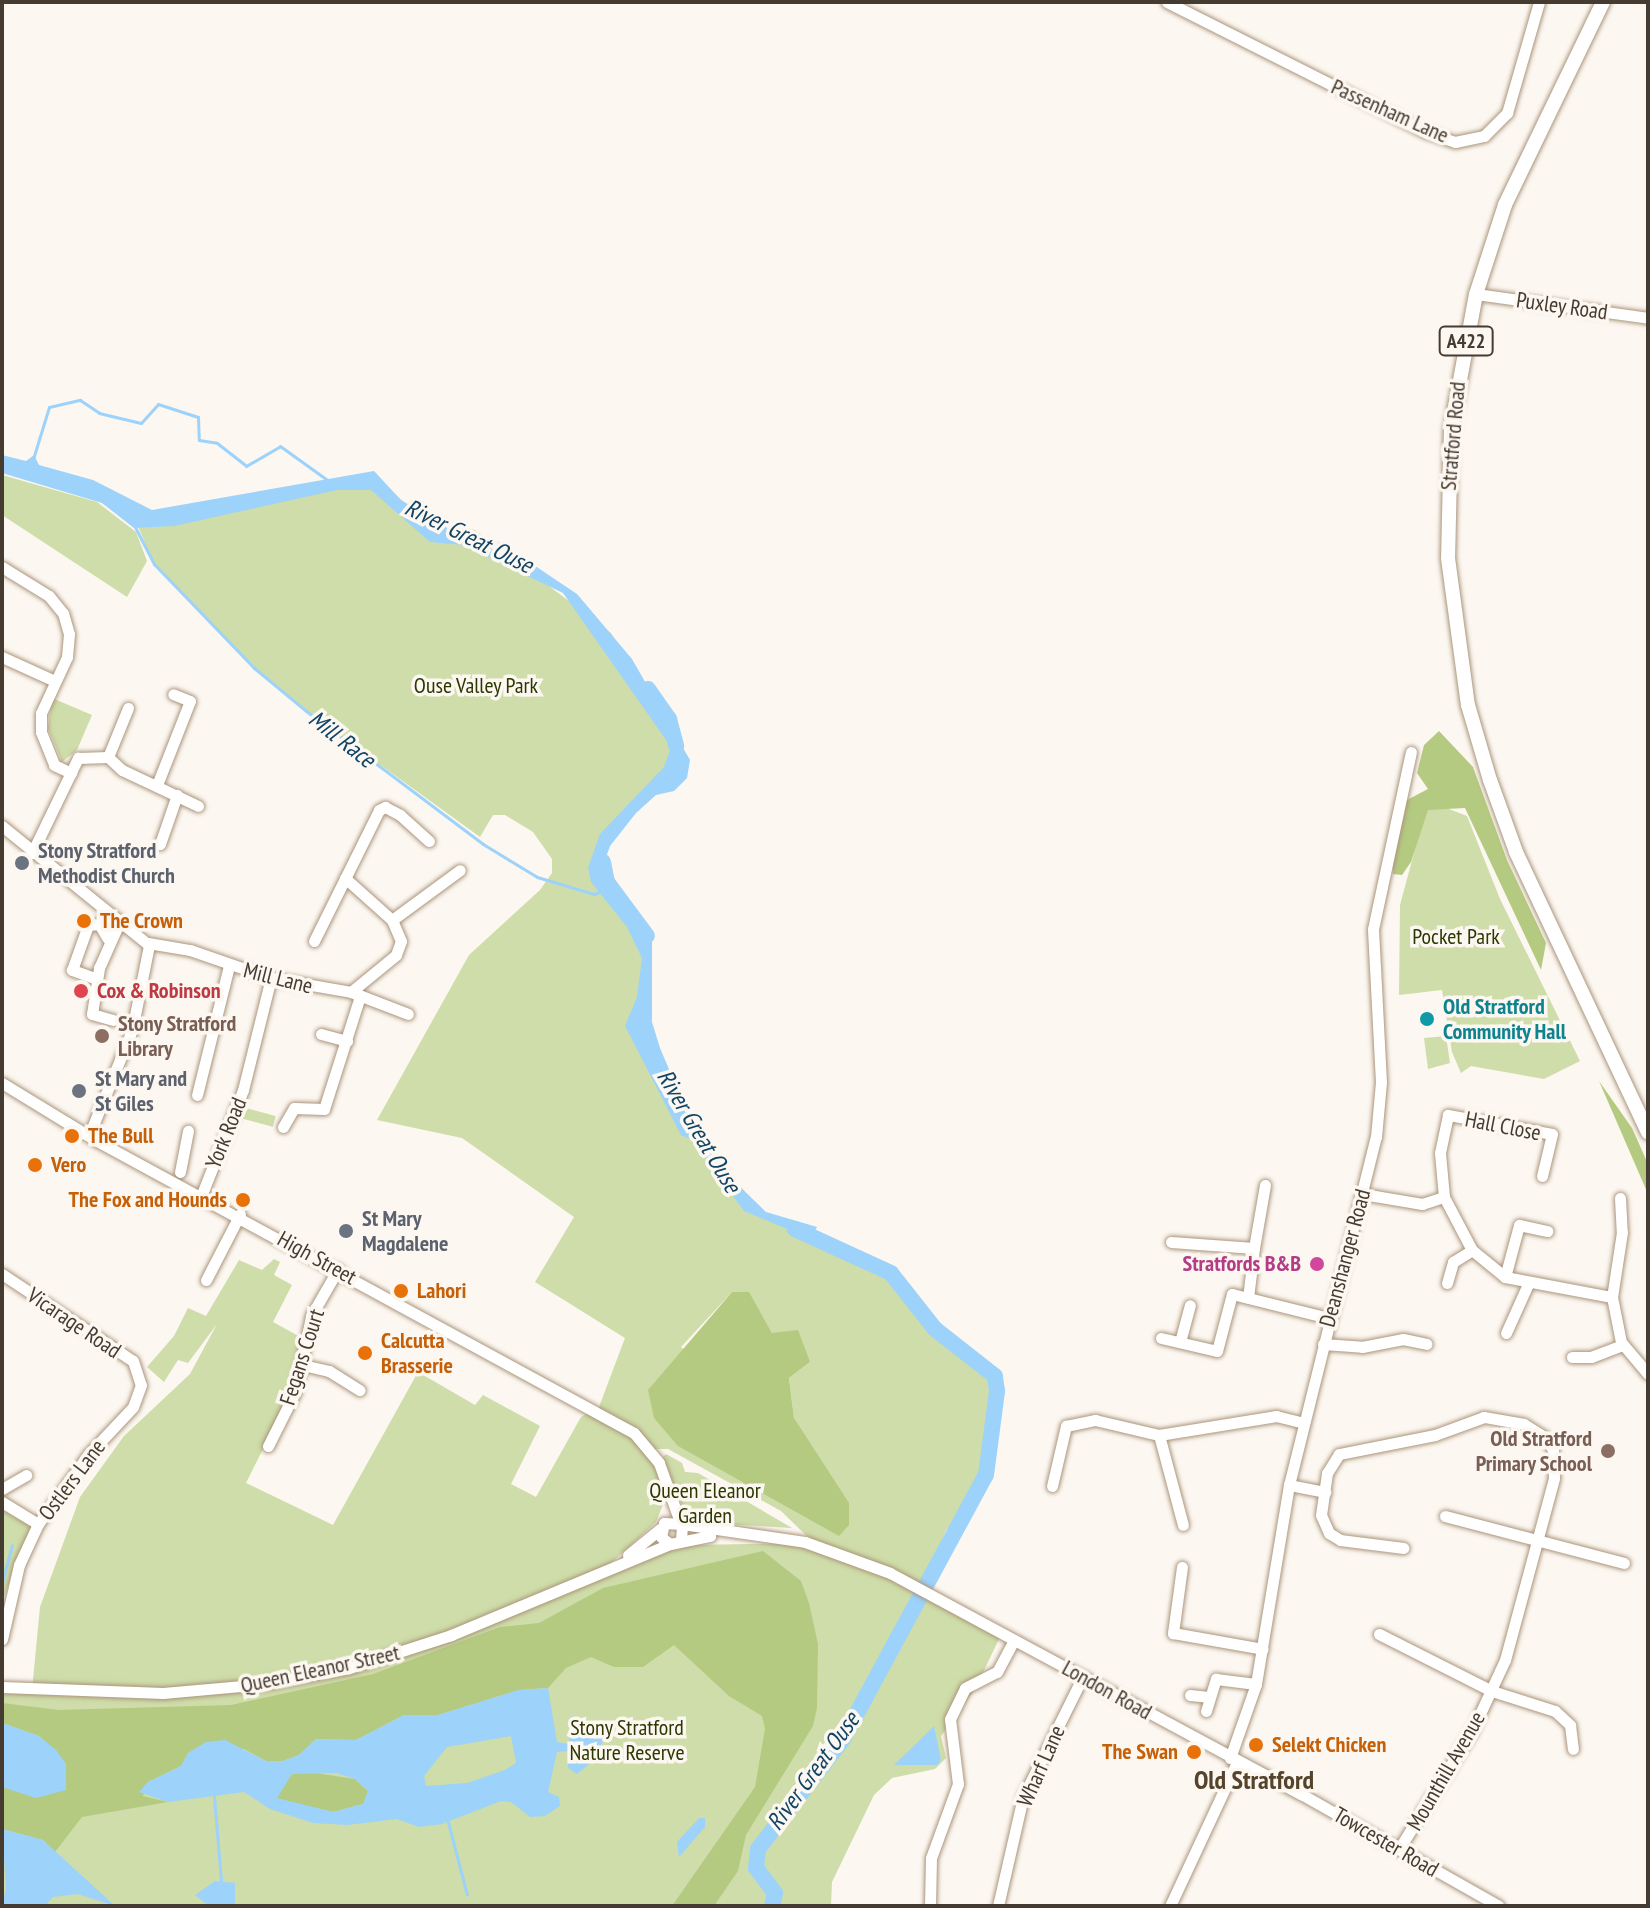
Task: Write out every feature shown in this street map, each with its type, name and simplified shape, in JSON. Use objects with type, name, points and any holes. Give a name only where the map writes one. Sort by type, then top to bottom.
[{"type":"main road","name":"Stratford Road","points":[[1603,2],[1505,205],[1476,294],[1458,372],[1447,490],[1448,558],[1468,705],[1516,852],[1648,1133]]},
{"type":"street","name":"Passenham Lane","points":[[1167,2],[1426,132],[1455,142],[1484,136],[1507,113],[1539,2]]},
{"type":"street","name":"Puxley Road","points":[[1476,294],[1648,318]]},
{"type":"street","points":[[2,567],[49,596],[63,613],[69,634],[55,681],[41,713],[41,732],[54,765],[71,773]]},
{"type":"street","points":[[2,657],[55,681]]},
{"type":"street","points":[[173,694],[202,706]]},
{"type":"street","points":[[157,785],[190,701]]},
{"type":"street","points":[[108,757],[128,708]]},
{"type":"street","name":"Deanshanger Road","points":[[1170,1906],[1234,1760],[1256,1684],[1289,1485],[1328,1318],[1363,1194],[1381,1082],[1373,929],[1411,752]]},
{"type":"street","points":[[32,853],[78,758],[108,757],[198,806]]},
{"type":"street","points":[[160,844],[177,795]]},
{"type":"street","points":[[314,941],[385,807],[429,841]]},
{"type":"street","points":[[2,826],[119,923],[147,941],[132,1030],[90,1133]]},
{"type":"street","points":[[392,920],[455,874],[459,888]]},
{"type":"street","points":[[283,1127],[294,1108],[324,1109],[347,1041],[355,994],[396,955],[401,941],[392,920],[345,878]]},
{"type":"street","points":[[113,1020],[92,1014],[97,979],[108,939],[119,923]]},
{"type":"street","points":[[68,985],[88,925],[99,924],[108,939]]},
{"type":"street","name":"Mill Lane","points":[[147,941],[190,950],[271,978],[355,994],[408,1014]]},
{"type":"street","points":[[197,1095],[229,966]]},
{"type":"street","points":[[73,970],[97,979]]},
{"type":"street","name":"York Road","points":[[202,1194],[243,1090],[271,978]]},
{"type":"street","points":[[321,1034],[347,1041]]},
{"type":"street","name":"High Street","points":[[2,1083],[634,1433],[652,1449],[668,1492]]},
{"type":"street","name":"Hall Close","points":[[1444,1197],[1440,1153],[1448,1115],[1552,1134],[1542,1176]]},
{"type":"street","points":[[180,1172],[188,1131]]},
{"type":"street","points":[[1248,1298],[1265,1185]]},
{"type":"street","points":[[1363,1194],[1422,1204],[1444,1197],[1472,1250],[1505,1277],[1528,1284],[1612,1297]]},
{"type":"street","points":[[1620,1198],[1622,1232],[1612,1297],[1623,1345],[1648,1374]]},
{"type":"street","points":[[206,1280],[240,1214]]},
{"type":"street","points":[[1505,1277],[1519,1225],[1547,1231]]},
{"type":"street","points":[[1171,1242],[1254,1248]]},
{"type":"street","points":[[1447,1283],[1453,1262],[1472,1250]]},
{"type":"street","name":"Fegans Court","points":[[268,1446],[303,1365],[311,1316],[338,1269]]},
{"type":"street","name":"Vicarage Road","points":[[2,1274],[133,1361],[141,1376]]},
{"type":"street","points":[[1506,1333],[1528,1284]]},
{"type":"street","points":[[1161,1338],[1217,1351],[1232,1294],[1328,1318]]},
{"type":"street","points":[[1180,1342],[1190,1305]]},
{"type":"street","points":[[1323,1344],[1362,1347],[1403,1339],[1426,1344]]},
{"type":"street","points":[[1572,1357],[1591,1357],[1623,1345]]},
{"type":"street","points":[[303,1365],[329,1371],[360,1390]]},
{"type":"street","name":"Ostlers Lane","points":[[2,1639],[19,1565],[38,1524],[79,1465],[133,1407],[141,1376]]},
{"type":"street","points":[[1052,1486],[1066,1426],[1095,1420],[1159,1435],[1276,1416],[1304,1423]]},
{"type":"street","name":"Mounthill Avenue","points":[[1325,1492],[1333,1460],[1345,1450],[1500,1417],[1537,1430],[1553,1450],[1554,1478],[1492,1691],[1399,1849]]},
{"type":"street","points":[[1159,1435],[1183,1525]]},
{"type":"street","points":[[2,1489],[26,1475]]},
{"type":"street","points":[[1289,1485],[1325,1492],[1321,1515],[1329,1533],[1340,1540],[1403,1548]]},
{"type":"street","points":[[668,1492],[681,1523],[676,1542]]},
{"type":"street","points":[[668,1492],[662,1526],[676,1542]]},
{"type":"street","points":[[2,1502],[38,1524]]},
{"type":"street","points":[[1445,1516],[1624,1563]]},
{"type":"street","name":"Queen Eleanor Street","points":[[621,1561],[662,1526],[681,1523],[722,1534],[805,1542],[890,1573],[982,1622]]},
{"type":"street","name":"Queen Eleanor Street","points":[[2,1687],[163,1693],[298,1678],[403,1653],[621,1561],[676,1542],[722,1534]]},
{"type":"street","points":[[1182,1567],[1173,1633],[1263,1649]]},
{"type":"street","name":"London Road","points":[[982,1622],[1234,1760]]},
{"type":"street","name":"Mounthill Avenue","points":[[1379,1634],[1492,1691],[1565,1718],[1573,1749]]},
{"type":"street","points":[[930,1906],[931,1858],[958,1784],[950,1719],[965,1688],[997,1672],[1014,1640]]},
{"type":"street","name":"Wharf Lane","points":[[998,1906],[1023,1797],[1083,1676]]},
{"type":"street","points":[[1206,1711],[1216,1679],[1256,1684]]},
{"type":"street","points":[[1190,1695],[1208,1697]]},
{"type":"street","name":"Towcester Road","points":[[1234,1760],[1399,1849],[1481,1902],[1499,1906]]},
{"type":"green space","points":[[371,473],[416,513],[475,530],[611,633],[681,751],[593,858],[591,872],[647,941],[651,1033],[690,1130],[765,1214],[870,1259],[991,1381],[996,1424],[986,1475],[946,1531],[919,1588],[1002,1633],[974,1691],[941,1736],[946,1758],[935,1769],[892,1778],[874,1795],[832,1882],[831,1906],[2,1906],[2,1687],[32,1690],[40,1607],[80,1497],[124,1436],[190,1374],[217,1324],[188,1363],[178,1360],[164,1382],[147,1367],[174,1336],[188,1308],[206,1316],[239,1260],[262,1270],[274,1259],[280,1262],[274,1275],[292,1285],[273,1322],[315,1345],[246,1483],[333,1525],[418,1372],[475,1405],[483,1395],[540,1426],[511,1484],[536,1497],[581,1417],[599,1407],[625,1338],[535,1282],[574,1217],[462,1138],[377,1120],[469,955],[540,890],[552,873],[552,859],[533,832],[505,815],[493,815],[480,837],[306,711],[254,668],[154,564],[137,524]],"holes":[[[732,1292],[748,1292],[772,1333],[810,1362],[789,1378],[794,1418],[806,1441],[681,1347]],[[653,1449],[668,1449],[781,1511],[814,1543],[693,1545],[608,1566],[656,1522],[668,1492]]]},
{"type":"green space","points":[[2,475],[97,502],[136,532],[147,561],[127,597],[2,515]]},
{"type":"green space","points":[[52,698],[92,715],[77,750],[62,762],[48,728]]},
{"type":"green space","points":[[1439,731],[1473,767],[1507,860],[1546,943],[1541,970],[1465,808],[1428,810],[1411,862],[1402,875],[1393,874],[1392,853],[1405,801],[1428,789],[1417,773],[1424,745]]},
{"type":"green space","name":"Pocket Park","points":[[1428,801],[1467,816],[1500,899],[1580,1061],[1544,1079],[1471,1066],[1461,1073],[1452,1052],[1442,990],[1399,995],[1400,905]]},
{"type":"green space","points":[[1446,1036],[1450,1063],[1428,1069],[1424,1038]]},
{"type":"green space","points":[[1599,1081],[1632,1128],[1648,1164],[1648,1194]]},
{"type":"green space","points":[[238,1106],[276,1116],[273,1127],[235,1117]]},
{"type":"green space","points":[[732,1292],[749,1292],[772,1333],[798,1330],[810,1362],[789,1378],[794,1418],[849,1503],[849,1525],[839,1536],[678,1446],[654,1418],[648,1390]]},
{"type":"green space","name":"Queen Eleanor Garden","points":[[666,1454],[682,1463],[685,1472],[698,1473],[792,1528],[690,1522],[662,1458]]},
{"type":"green space","points":[[2,1510],[31,1526],[2,1602]]},
{"type":"green space","points":[[763,1551],[801,1581],[809,1603],[818,1644],[817,1708],[813,1726],[746,1835],[738,1871],[714,1906],[672,1906],[755,1787],[765,1729],[762,1716],[729,1696],[674,1645],[643,1667],[614,1667],[591,1657],[566,1668],[548,1688],[519,1690],[438,1715],[404,1715],[356,1740],[316,1739],[299,1755],[283,1761],[266,1761],[244,1749],[188,1753],[181,1766],[148,1782],[143,1796],[168,1802],[82,1817],[55,1852],[43,1840],[2,1829],[2,1787],[66,1764],[39,1736],[2,1723],[2,1703],[59,1710],[231,1705],[373,1674],[500,1627],[539,1623],[603,1588]]},
{"type":"green space","points":[[309,1772],[355,1779],[368,1791],[363,1804],[333,1812],[277,1799],[276,1793],[292,1774]]},
{"type":"water","points":[[2,455],[26,461],[34,455],[39,465],[93,480],[152,510],[374,471],[401,500],[438,522],[501,543],[577,594],[632,659],[690,760],[687,778],[674,791],[656,795],[636,813],[610,846],[604,863],[614,898],[652,932],[652,1022],[660,1048],[690,1119],[731,1170],[734,1181],[766,1212],[817,1227],[811,1239],[744,1211],[692,1140],[681,1135],[625,1026],[637,997],[642,958],[627,927],[591,882],[588,868],[600,834],[664,767],[671,747],[563,593],[463,545],[430,542],[371,490],[337,490],[174,526],[134,528],[102,503],[2,473]]},
{"type":"water","points":[[548,1688],[557,1742],[569,1744],[572,1716],[599,1724],[605,1737],[594,1760],[577,1774],[568,1768],[568,1751],[557,1752],[548,1792],[559,1797],[560,1806],[545,1816],[530,1817],[511,1802],[501,1801],[442,1824],[419,1827],[397,1819],[347,1825],[313,1823],[270,1809],[244,1792],[168,1802],[139,1792],[148,1782],[181,1766],[188,1753],[206,1742],[225,1740],[266,1761],[283,1761],[299,1755],[316,1739],[356,1740],[404,1715],[438,1715],[519,1690]],"holes":[[[511,1736],[516,1763],[505,1770],[467,1783],[426,1786],[424,1776],[447,1747]],[[336,1773],[355,1779],[368,1791],[363,1804],[333,1812],[277,1798],[292,1774]]]},
{"type":"water","points":[[2,1723],[39,1736],[56,1750],[66,1764],[66,1790],[36,1798],[2,1787]]},
{"type":"water","points":[[934,1726],[941,1760],[937,1765],[894,1765]]},
{"type":"water","points":[[699,1818],[705,1818],[705,1827],[679,1857],[677,1842]]},
{"type":"water","points":[[2,1829],[43,1840],[115,1906],[78,1894],[53,1897],[45,1906],[2,1906],[6,1887]]},
{"type":"water","points":[[215,1881],[235,1883],[235,1904],[209,1906],[195,1895]]},
{"type":"waterway","points":[[33,459],[49,407],[80,400],[99,413],[141,423],[158,404],[198,417],[199,440],[217,443],[246,466],[280,446],[326,479]]},
{"type":"waterway","name":"Mill Race","points":[[134,525],[154,564],[254,668],[306,711],[483,844],[537,877],[594,894],[601,891]]},
{"type":"waterway","name":"River Great Ouse","points":[[648,689],[669,719],[676,746]]},
{"type":"waterway","name":"River Great Ouse","points":[[603,862],[607,882],[647,936]]},
{"type":"waterway","name":"River Great Ouse","points":[[772,1906],[775,1893],[756,1868],[758,1849],[843,1739],[986,1475],[997,1391],[995,1376],[935,1329],[891,1273],[795,1229]]},
{"type":"waterway","points":[[2,1582],[12,1545]]},
{"type":"waterway","points":[[214,1796],[221,1881]]},
{"type":"waterway","points":[[448,1822],[467,1895]]},
{"type":"place","name":"Stony Stratford Methodist Church","points":[[22,863]]},
{"type":"place","name":"The Crown","points":[[84,921]]},
{"type":"place","name":"Cox & Robinson","points":[[81,991]]},
{"type":"place","name":"Old Stratford Community Hall","points":[[1427,1019]]},
{"type":"place","name":"Stony Stratford Library","points":[[102,1036]]},
{"type":"place","name":"St Mary and St Giles","points":[[79,1091]]},
{"type":"place","name":"The Bull","points":[[72,1136]]},
{"type":"place","name":"Vero","points":[[35,1165]]},
{"type":"place","name":"The Fox and Hounds","points":[[243,1200]]},
{"type":"place","name":"St Mary Magdalene","points":[[346,1231]]},
{"type":"place","name":"Stratfords B&B","points":[[1317,1264]]},
{"type":"place","name":"Lahori","points":[[401,1291]]},
{"type":"place","name":"Calcutta Brasserie","points":[[365,1353]]},
{"type":"place","name":"Old Stratford Primary School","points":[[1608,1451]]},
{"type":"place","name":"Selekt Chicken","points":[[1256,1745]]},
{"type":"place","name":"The Swan","points":[[1194,1752]]},
{"type":"district","name":"Old Stratford","points":[[1254,1780]]},
{"type":"park label","name":"Ouse Valley Park","points":[[476,686]]},
{"type":"park label","name":"Stony Stratford Nature Reserve","points":[[627,1740]]}]
